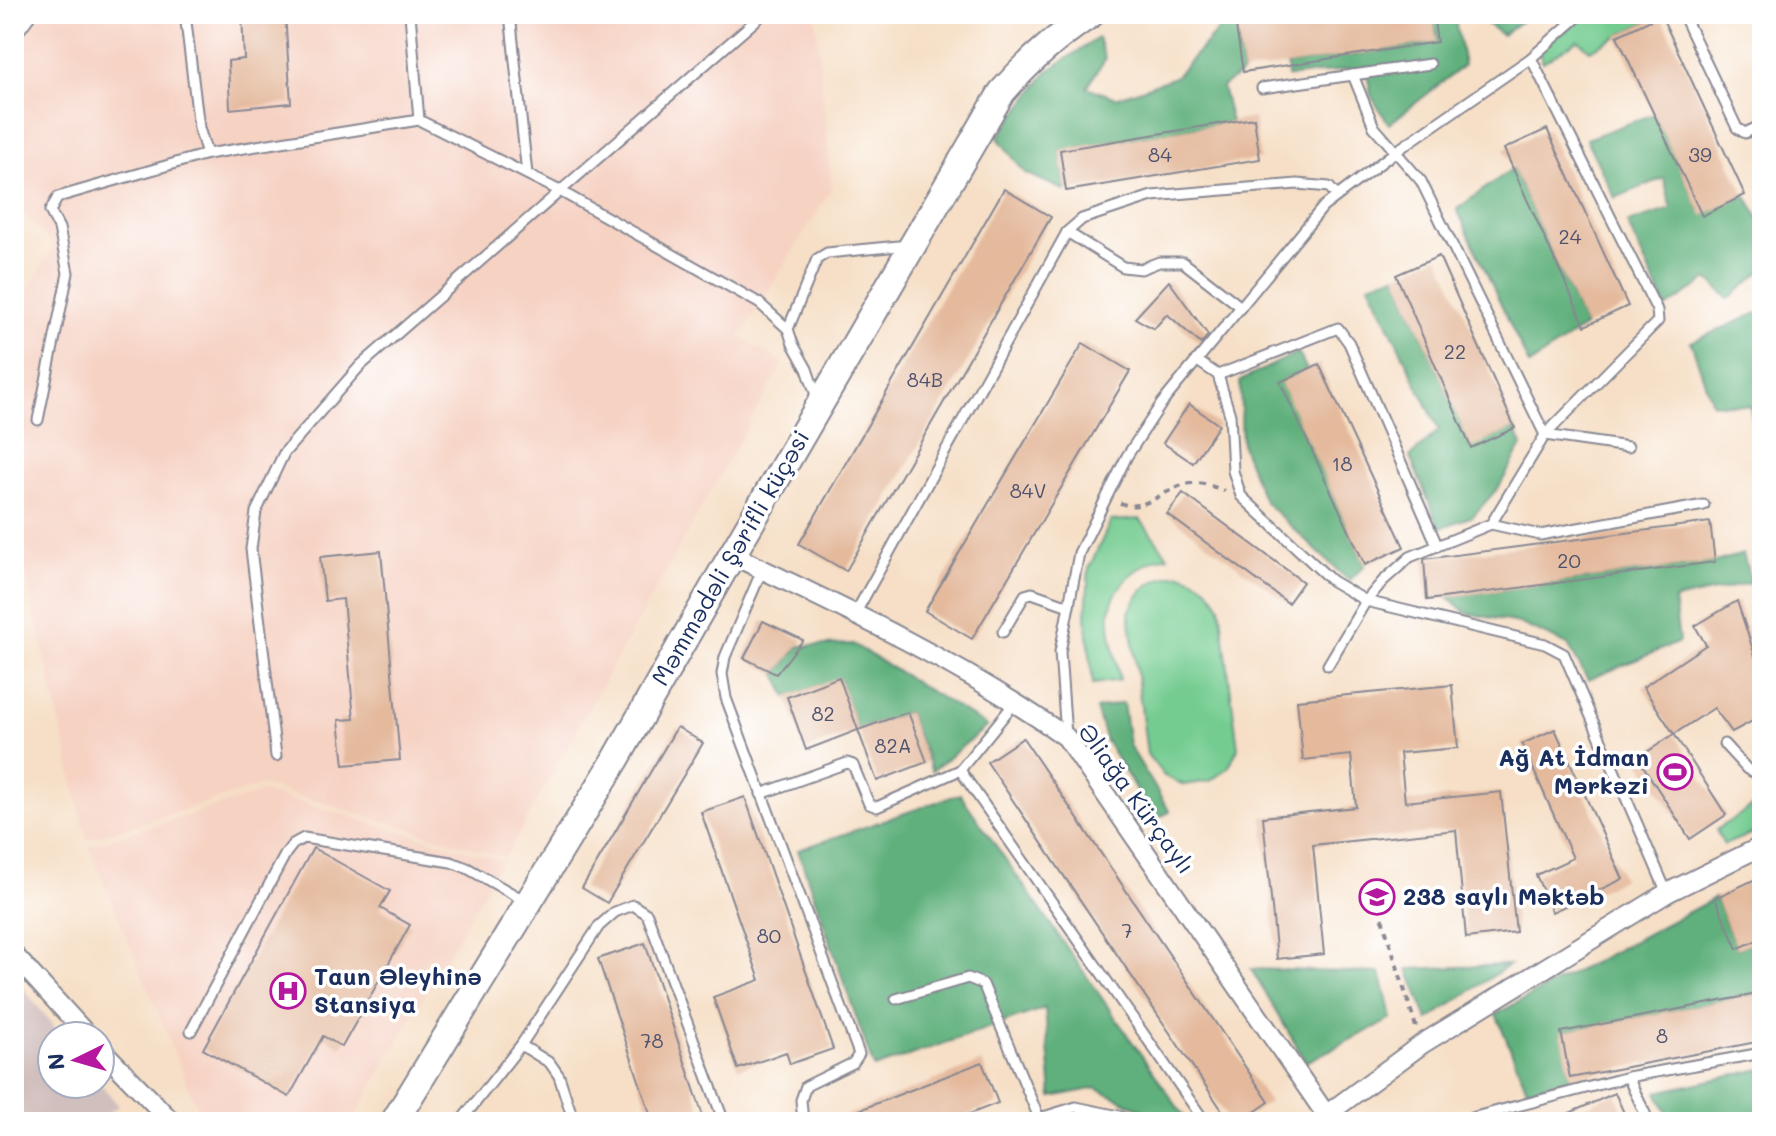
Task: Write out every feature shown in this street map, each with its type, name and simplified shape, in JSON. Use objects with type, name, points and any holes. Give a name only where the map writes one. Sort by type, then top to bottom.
[{"type":"street","points":[[14,30],[26,14]]},
{"type":"street","name":"Məmmədəli Şərifli küçəsi","points":[[394,1122],[615,761],[1002,92],[1029,60],[1061,33],[1091,14]]},
{"type":"street","name":"Əliağa Kürçaylı","points":[[732,555],[855,614],[1016,701],[1066,737],[1324,1120]]},
{"type":"street","points":[[1324,1120],[1422,1044],[1667,893],[1762,846]]},
{"type":"street","points":[[14,955],[73,1020]]},
{"type":"street","points":[[116,1064],[172,1122]]},
{"type":"lane","points":[[185,14],[199,128],[207,154]]},
{"type":"lane","points":[[410,14],[419,120]]},
{"type":"lane","points":[[510,14],[527,174]]},
{"type":"lane","points":[[276,756],[251,549],[256,512],[284,453],[360,366],[763,14]]},
{"type":"lane","points":[[1066,737],[1060,652],[1079,553],[1127,456],[1162,403],[1323,207],[1395,152],[1531,58],[1581,14]]},
{"type":"lane","points":[[1683,14],[1737,128],[1745,133],[1762,125]]},
{"type":"lane","points":[[1328,665],[1366,601],[1410,557],[1491,524],[1545,435],[1658,321],[1657,310],[1531,58]]},
{"type":"lane","points":[[1262,88],[1430,64]]},
{"type":"lane","points":[[1353,75],[1374,127],[1421,181],[1545,435]]},
{"type":"lane","points":[[38,420],[68,273],[59,228],[50,211],[58,197],[207,154],[419,120],[560,191],[759,303],[788,329],[807,369],[819,405]]},
{"type":"lane","points":[[855,614],[1067,232],[1082,219],[1152,196],[1297,184],[1329,187],[1337,196]]},
{"type":"lane","points":[[1067,232],[1123,267],[1141,269],[1159,262],[1183,262],[1241,307]]},
{"type":"lane","points":[[788,329],[817,259],[827,253],[913,245]]},
{"type":"lane","points":[[1218,375],[1338,328],[1349,343],[1437,545]]},
{"type":"lane","points":[[1196,360],[1218,375],[1230,415],[1233,471],[1241,496],[1332,581],[1366,601],[1545,644],[1564,654],[1667,893]]},
{"type":"lane","points":[[1545,435],[1628,447]]},
{"type":"lane","points":[[1491,524],[1540,535],[1704,505]]},
{"type":"lane","points":[[762,570],[725,657],[722,674],[726,698],[859,1054],[853,1063],[806,1086],[801,1100],[803,1122]]},
{"type":"lane","points":[[1003,632],[1025,595],[1032,593],[1069,606]]},
{"type":"lane","points":[[761,794],[847,763],[853,765],[869,804],[877,807],[960,770],[1016,701]]},
{"type":"lane","points":[[1724,744],[1747,769],[1762,776]]},
{"type":"lane","points":[[960,770],[1205,1122]]},
{"type":"lane","points":[[191,1031],[286,853],[293,844],[304,838],[451,862],[527,902]]},
{"type":"lane","points":[[460,1122],[521,1045],[599,926],[615,912],[633,905],[647,914],[724,1122]]},
{"type":"lane","points":[[896,999],[968,978],[983,984],[1039,1118]]},
{"type":"lane","points":[[521,1045],[550,1063],[559,1076],[574,1122]]},
{"type":"lane","points":[[1456,1122],[1628,1077],[1762,1053]]},
{"type":"lane","points":[[1628,1077],[1649,1122]]},
{"type":"lane","points":[[1027,1122],[1076,1107],[1119,1116],[1132,1122]]},
{"type":"path","points":[[1106,498],[1128,507],[1147,503],[1176,486],[1195,483],[1241,496]]},
{"type":"path","points":[[1382,918],[1422,1044]]},
{"type":"shaded area","points":[[43,14],[815,14],[832,187],[740,337],[783,363],[505,858],[263,785],[87,840],[14,525],[14,311],[54,247],[14,202],[14,52]]},
{"type":"shaded area","name":"Taun Əleyhinə Stansiya","points":[[263,792],[502,860],[352,1122],[203,1122],[89,846]]},
{"type":"shaded area","points":[[14,977],[49,1020],[36,1020],[36,1100],[114,1100],[119,1106],[94,1122],[14,1122]]},
{"type":"green space","points":[[1233,14],[1318,14],[1236,27],[1243,72],[1222,87],[1231,122],[1060,150],[1066,191],[1025,173],[998,138],[1048,71],[1098,38],[1105,59],[1087,87],[1116,98],[1175,77]]},
{"type":"green space","points":[[1433,14],[1454,14],[1464,65],[1389,124],[1371,96],[1366,67],[1288,77],[1287,65],[1437,42]]},
{"type":"green space","points":[[1487,14],[1531,14],[1502,35],[1487,24]]},
{"type":"green space","points":[[1590,14],[1662,14],[1590,50],[1578,40],[1543,62],[1538,49]]},
{"type":"green space","points":[[1654,114],[1702,215],[1745,195],[1762,223],[1762,271],[1729,299],[1708,279],[1666,308],[1627,223],[1671,209],[1664,178],[1615,198],[1586,139]]},
{"type":"green space","points":[[1513,168],[1585,326],[1529,365],[1457,209]]},
{"type":"green space","points":[[1396,275],[1471,447],[1515,428],[1522,446],[1499,487],[1473,516],[1440,528],[1410,457],[1439,430],[1369,284]]},
{"type":"green space","points":[[1762,311],[1762,488],[1750,406],[1712,403],[1691,342]]},
{"type":"green space","points":[[1298,352],[1307,370],[1281,382],[1365,565],[1349,581],[1264,501],[1242,446],[1240,381]]},
{"type":"green space","points":[[1140,519],[1168,556],[1139,568],[1118,590],[1109,616],[1120,680],[1093,684],[1086,617],[1089,568],[1111,521]]},
{"type":"green space","points":[[1743,554],[1751,583],[1674,600],[1679,642],[1588,680],[1568,645],[1519,623],[1466,613],[1448,597],[1715,562]]},
{"type":"green space","points":[[1181,574],[1204,586],[1220,606],[1238,748],[1228,768],[1210,781],[1184,785],[1164,776],[1147,754],[1129,612],[1149,585]]},
{"type":"green space","points":[[853,644],[987,726],[932,771],[908,712],[858,730],[839,678],[787,697],[776,674],[799,646]]},
{"type":"green space","points":[[1123,703],[1129,745],[1170,812],[1154,819],[1106,741],[1096,709]]},
{"type":"green space","points":[[960,794],[1188,1122],[1169,1122],[1096,1088],[1052,1097],[1045,1008],[874,1068],[798,850]]},
{"type":"green space","points":[[1762,800],[1762,829],[1724,845],[1716,830]]},
{"type":"green space","points":[[1715,898],[1737,949],[1762,938],[1762,993],[1562,1032],[1570,1078],[1527,1089],[1496,1014]]},
{"type":"green space","points":[[1509,965],[1428,1020],[1408,969]]},
{"type":"green space","points":[[1251,969],[1380,973],[1392,1019],[1306,1062]]},
{"type":"green space","points":[[1762,1069],[1762,1122],[1672,1122],[1657,1092]]},
{"type":"building","points":[[242,14],[285,14],[291,103],[230,109],[228,61],[244,59]]},
{"type":"building","points":[[1318,14],[1433,14],[1437,42],[1243,72],[1236,27]]},
{"type":"building","points":[[1661,15],[1745,195],[1702,216],[1617,36]]},
{"type":"building","points":[[1254,118],[1260,159],[1066,191],[1060,150]]},
{"type":"building","points":[[1547,129],[1628,306],[1585,326],[1504,149]]},
{"type":"building","points":[[1004,189],[1051,217],[846,571],[799,544]]},
{"type":"building","points":[[1439,256],[1515,428],[1471,448],[1396,275]]},
{"type":"building","points":[[1169,281],[1208,335],[1201,344],[1167,314],[1154,329],[1135,318]]},
{"type":"building","points":[[1083,343],[1130,371],[972,639],[925,611]]},
{"type":"building","points":[[1319,364],[1404,547],[1365,565],[1280,382]]},
{"type":"building","points":[[1189,404],[1219,425],[1193,463],[1163,443]]},
{"type":"building","points":[[1183,493],[1303,582],[1288,603],[1167,514]]},
{"type":"building","points":[[1710,522],[1715,562],[1427,600],[1424,559]]},
{"type":"building","points":[[381,551],[400,760],[344,765],[339,720],[354,719],[343,599],[325,601],[320,557]]},
{"type":"building","points":[[1737,601],[1762,677],[1762,716],[1732,732],[1714,708],[1674,734],[1643,687],[1706,645],[1695,626]]},
{"type":"building","points":[[763,621],[803,640],[776,674],[744,658]]},
{"type":"building","points":[[839,677],[858,730],[806,750],[787,697]]},
{"type":"building","points":[[1452,685],[1458,748],[1400,753],[1405,802],[1501,792],[1516,932],[1466,938],[1456,830],[1313,845],[1324,954],[1277,959],[1263,817],[1356,807],[1351,755],[1303,760],[1297,700]]},
{"type":"building","points":[[908,712],[927,762],[877,781],[858,730]]},
{"type":"building","points":[[677,727],[703,743],[607,903],[582,888]]},
{"type":"building","points":[[1555,729],[1623,879],[1552,912],[1536,875],[1573,858],[1522,744]]},
{"type":"building","points":[[1674,734],[1726,815],[1690,839],[1638,758]]},
{"type":"building","points":[[1023,738],[1269,1102],[1240,1122],[1230,1122],[987,762]]},
{"type":"building","points":[[745,797],[833,1049],[790,1064],[786,1052],[738,1069],[713,997],[760,980],[701,812]]},
{"type":"building","name":"Taun Əleyhinə Stansiya","points":[[313,848],[390,891],[380,908],[410,925],[342,1047],[323,1036],[289,1097],[203,1049]]},
{"type":"building","points":[[1762,876],[1762,938],[1737,949],[1715,898]]},
{"type":"building","points":[[645,943],[705,1122],[653,1122],[598,959]]},
{"type":"building","points":[[1762,993],[1762,1041],[1570,1078],[1561,1032]]},
{"type":"building","points":[[982,1062],[998,1103],[949,1122],[829,1122]]},
{"type":"building","points":[[1615,1093],[1628,1122],[1549,1122]]},
{"type":"place","name":"Ağ At İdman Mərkəzi","points":[[1675,772]]},
{"type":"place","name":"238 saylı Məktəb","points":[[1377,897]]},
{"type":"place","name":"Taun Əleyhinə Stansiya","points":[[288,991]]}]
